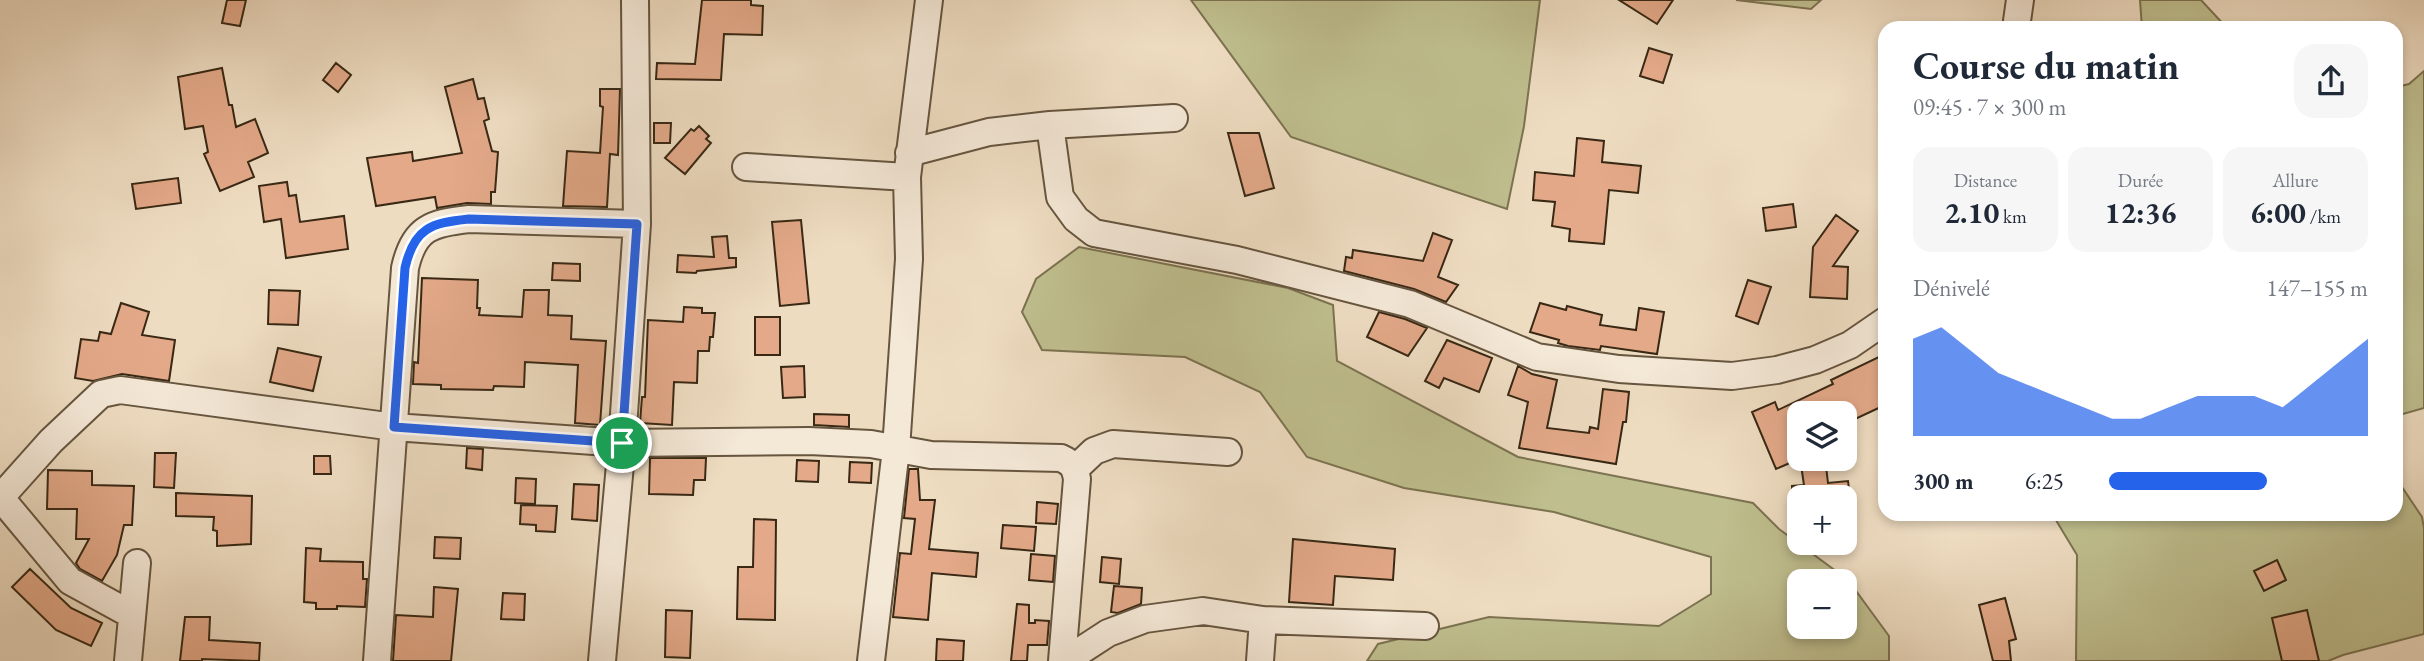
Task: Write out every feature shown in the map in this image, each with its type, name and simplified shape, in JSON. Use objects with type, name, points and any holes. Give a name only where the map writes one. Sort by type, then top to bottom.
[{"type":"street","points":[[602,661],[622,443],[637,224],[635,0]]},
{"type":"street","points":[[871,661],[896,449],[909,259],[908,165],[929,0]]},
{"type":"street","points":[[2017,21],[2020,0]]},
{"type":"street","points":[[746,167],[908,165],[989,132],[1050,125],[1174,118]]},
{"type":"street","points":[[1050,125],[1060,197],[1076,219],[1094,233],[1237,260],[1410,303],[1537,357],[1619,369],[1732,376],[1777,370],[1815,360],[1850,345],[1878,326]]},
{"type":"street","points":[[377,661],[408,252],[419,235],[430,226],[444,222],[469,219],[637,224]]},
{"type":"street","points":[[132,615],[70,581],[0,498],[51,441],[101,394],[120,390],[394,427],[622,443],[809,441],[871,444],[969,457],[1061,458],[1075,469],[1077,480],[1064,661]]},
{"type":"street","points":[[1075,469],[1094,451],[1113,444],[1228,452]]},
{"type":"street","points":[[128,661],[137,563]]},
{"type":"street","points":[[1064,661],[1108,633],[1145,619],[1203,611],[1263,620],[1424,626]]},
{"type":"street","points":[[1260,661],[1263,620]]},
{"type":"shaded area","points":[[1191,0],[1540,0],[1524,126],[1507,209],[1291,137]]},
{"type":"shaded area","points":[[1736,0],[1821,0],[1811,9]]},
{"type":"shaded area","points":[[2140,0],[2201,0],[2220,21],[2142,21]]},
{"type":"shaded area","points":[[2424,71],[2424,408],[2403,414],[2403,85],[2409,84]]},
{"type":"shaded area","points":[[1079,247],[1288,288],[1333,305],[1337,361],[1518,457],[1753,503],[1787,535],[1787,555],[1814,555],[1833,569],[1787,569],[1787,639],[1857,639],[1857,592],[1889,636],[1889,661],[1367,661],[1378,644],[1489,617],[1659,626],[1711,594],[1711,557],[1554,512],[1404,488],[1307,457],[1260,392],[1185,357],[1042,350],[1022,312],[1036,279]]},
{"type":"shaded area","points":[[2403,488],[2422,517],[2424,528],[2424,634],[2328,661],[2076,661],[2077,555],[2056,521],[2403,521]]},
{"type":"building","points":[[227,0],[246,0],[240,26],[222,23]]},
{"type":"building","points":[[702,0],[751,0],[751,5],[763,6],[762,35],[724,34],[721,80],[656,79],[657,63],[695,64]]},
{"type":"building","points":[[1619,0],[1673,0],[1657,24]]},
{"type":"building","points":[[1649,48],[1672,55],[1663,83],[1640,76]]},
{"type":"building","points":[[336,63],[351,75],[338,92],[323,80]]},
{"type":"building","points":[[222,68],[236,127],[255,119],[268,153],[248,162],[254,177],[220,191],[204,154],[208,152],[203,126],[185,129],[178,77]]},
{"type":"building","points":[[473,79],[478,99],[484,98],[489,119],[484,121],[492,151],[498,152],[495,192],[491,192],[491,204],[467,203],[437,208],[435,197],[376,206],[367,158],[412,152],[413,161],[462,153],[445,87]]},
{"type":"building","points":[[600,89],[620,89],[618,155],[610,154],[607,207],[563,206],[567,151],[600,153],[603,107],[600,106]]},
{"type":"building","points":[[654,123],[671,123],[670,143],[654,143]]},
{"type":"building","points":[[699,126],[709,136],[706,139],[711,143],[685,174],[665,158],[691,129],[694,131]]},
{"type":"building","points":[[1228,133],[1259,133],[1274,188],[1245,196]]},
{"type":"building","points":[[1577,138],[1604,141],[1602,162],[1641,166],[1638,193],[1609,190],[1604,244],[1569,241],[1570,229],[1552,226],[1555,202],[1533,200],[1535,172],[1574,176]]},
{"type":"building","points":[[178,178],[181,203],[136,209],[132,184]]},
{"type":"building","points":[[287,182],[289,196],[296,195],[300,222],[344,216],[348,249],[286,258],[281,219],[264,222],[259,186]]},
{"type":"building","points":[[1793,204],[1796,227],[1766,231],[1763,208]]},
{"type":"building","points":[[1836,215],[1858,231],[1833,266],[1848,267],[1847,299],[1810,297],[1813,247]]},
{"type":"building","points":[[801,220],[809,303],[780,306],[772,222]]},
{"type":"building","points":[[1433,233],[1452,240],[1438,277],[1458,285],[1446,302],[1414,289],[1344,271],[1346,257],[1352,258],[1353,250],[1423,261]]},
{"type":"building","points":[[727,236],[729,258],[736,258],[736,267],[696,273],[677,272],[678,255],[714,257],[712,237]]},
{"type":"building","points":[[553,263],[580,264],[580,281],[552,280]]},
{"type":"building","points":[[422,278],[478,280],[479,315],[522,317],[524,290],[549,290],[548,315],[572,316],[571,339],[606,341],[600,425],[575,423],[578,365],[525,362],[524,387],[494,386],[493,390],[441,389],[441,385],[413,384],[414,362],[418,363]]},
{"type":"building","points":[[1748,280],[1771,287],[1758,324],[1736,316]]},
{"type":"building","points":[[269,290],[300,291],[298,325],[268,324]]},
{"type":"building","points":[[121,303],[149,312],[142,335],[175,340],[169,381],[122,374],[93,381],[75,378],[81,339],[98,341],[100,332],[111,334]]},
{"type":"building","points":[[1540,303],[1566,310],[1567,306],[1602,315],[1600,325],[1636,330],[1639,308],[1664,312],[1657,354],[1601,346],[1600,350],[1568,346],[1558,343],[1559,340],[1530,332]]},
{"type":"building","points":[[684,307],[702,308],[702,313],[715,313],[709,351],[698,351],[697,383],[674,382],[672,425],[640,423],[642,397],[645,397],[648,320],[683,322]]},
{"type":"building","points":[[1379,312],[1427,328],[1408,356],[1367,337]]},
{"type":"building","points":[[755,317],[780,317],[780,355],[755,355]]},
{"type":"building","points":[[1447,340],[1492,358],[1479,392],[1444,378],[1439,388],[1425,381]]},
{"type":"building","points":[[278,348],[321,357],[313,391],[270,382]]},
{"type":"building","points":[[1878,357],[1878,408],[1857,418],[1857,401],[1797,401],[1833,384],[1831,380]]},
{"type":"building","points":[[804,366],[805,397],[783,398],[781,367]]},
{"type":"building","points":[[1518,366],[1532,374],[1557,380],[1547,428],[1589,433],[1590,427],[1598,429],[1603,389],[1629,392],[1626,422],[1623,422],[1616,464],[1519,448],[1528,402],[1508,395]]},
{"type":"building","points":[[1775,402],[1778,410],[1787,406],[1787,464],[1776,469],[1752,412]]},
{"type":"building","points":[[814,414],[849,415],[849,427],[814,425]]},
{"type":"building","points":[[467,448],[483,449],[482,470],[466,468]]},
{"type":"building","points":[[155,453],[176,453],[174,488],[154,487]]},
{"type":"building","points":[[314,456],[330,456],[331,474],[314,474]]},
{"type":"building","points":[[650,458],[706,458],[705,480],[694,480],[693,495],[649,494]]},
{"type":"building","points":[[797,460],[819,461],[818,482],[796,481]]},
{"type":"building","points":[[850,462],[872,463],[871,483],[849,482]]},
{"type":"building","points":[[909,469],[918,469],[920,500],[935,500],[929,549],[978,553],[976,577],[932,573],[928,620],[893,617],[900,553],[911,554],[915,519],[904,518]]},
{"type":"building","points":[[48,470],[92,471],[92,485],[134,486],[132,525],[124,525],[117,555],[102,581],[80,569],[76,563],[89,539],[76,539],[77,509],[47,509]]},
{"type":"building","points":[[1802,471],[1827,471],[1828,483],[1848,481],[1848,485],[1804,485]]},
{"type":"building","points":[[516,478],[536,479],[535,504],[515,503]]},
{"type":"building","points":[[574,484],[599,485],[597,521],[572,519]]},
{"type":"building","points":[[176,493],[252,496],[251,544],[217,546],[217,531],[213,530],[214,517],[176,516]]},
{"type":"building","points":[[1037,502],[1058,504],[1056,524],[1036,523]]},
{"type":"building","points":[[521,505],[557,506],[555,532],[536,531],[536,525],[520,524]]},
{"type":"building","points":[[754,519],[776,520],[775,620],[737,619],[738,567],[753,567]]},
{"type":"building","points":[[1003,525],[1036,527],[1034,551],[1001,548]]},
{"type":"building","points":[[435,537],[461,538],[460,559],[434,558]]},
{"type":"building","points":[[1293,539],[1395,549],[1393,580],[1335,576],[1333,605],[1289,602]]},
{"type":"building","points":[[306,548],[321,549],[320,561],[363,562],[363,579],[367,579],[365,607],[337,606],[337,609],[316,609],[316,603],[304,602]]},
{"type":"building","points":[[1031,554],[1055,556],[1053,582],[1029,580]]},
{"type":"building","points":[[1102,557],[1121,559],[1119,584],[1100,582]]},
{"type":"building","points":[[2277,560],[2286,580],[2264,591],[2254,571]]},
{"type":"building","points":[[30,569],[71,608],[102,623],[91,646],[56,630],[12,587]]},
{"type":"building","points":[[1114,586],[1142,588],[1141,604],[1118,613],[1111,612]]},
{"type":"building","points":[[434,587],[458,589],[451,661],[393,661],[396,615],[433,617]]},
{"type":"building","points":[[503,593],[525,594],[524,620],[501,619]]},
{"type":"building","points":[[2005,598],[2016,639],[2009,641],[2011,661],[1993,661],[1979,605]]},
{"type":"building","points":[[1017,604],[1029,605],[1029,623],[1035,623],[1035,620],[1049,621],[1047,645],[1028,645],[1027,661],[1011,661]]},
{"type":"building","points":[[666,610],[692,611],[690,658],[665,657]]},
{"type":"building","points":[[2307,610],[2319,661],[2282,661],[2272,618]]},
{"type":"building","points":[[185,617],[210,617],[209,640],[260,643],[259,661],[180,661]]},
{"type":"building","points":[[937,639],[964,641],[963,661],[936,661]]},
{"type":"route","points":[[469,219],[637,224],[622,443],[394,427],[405,268],[408,252],[419,235],[430,226],[469,219]]}]
